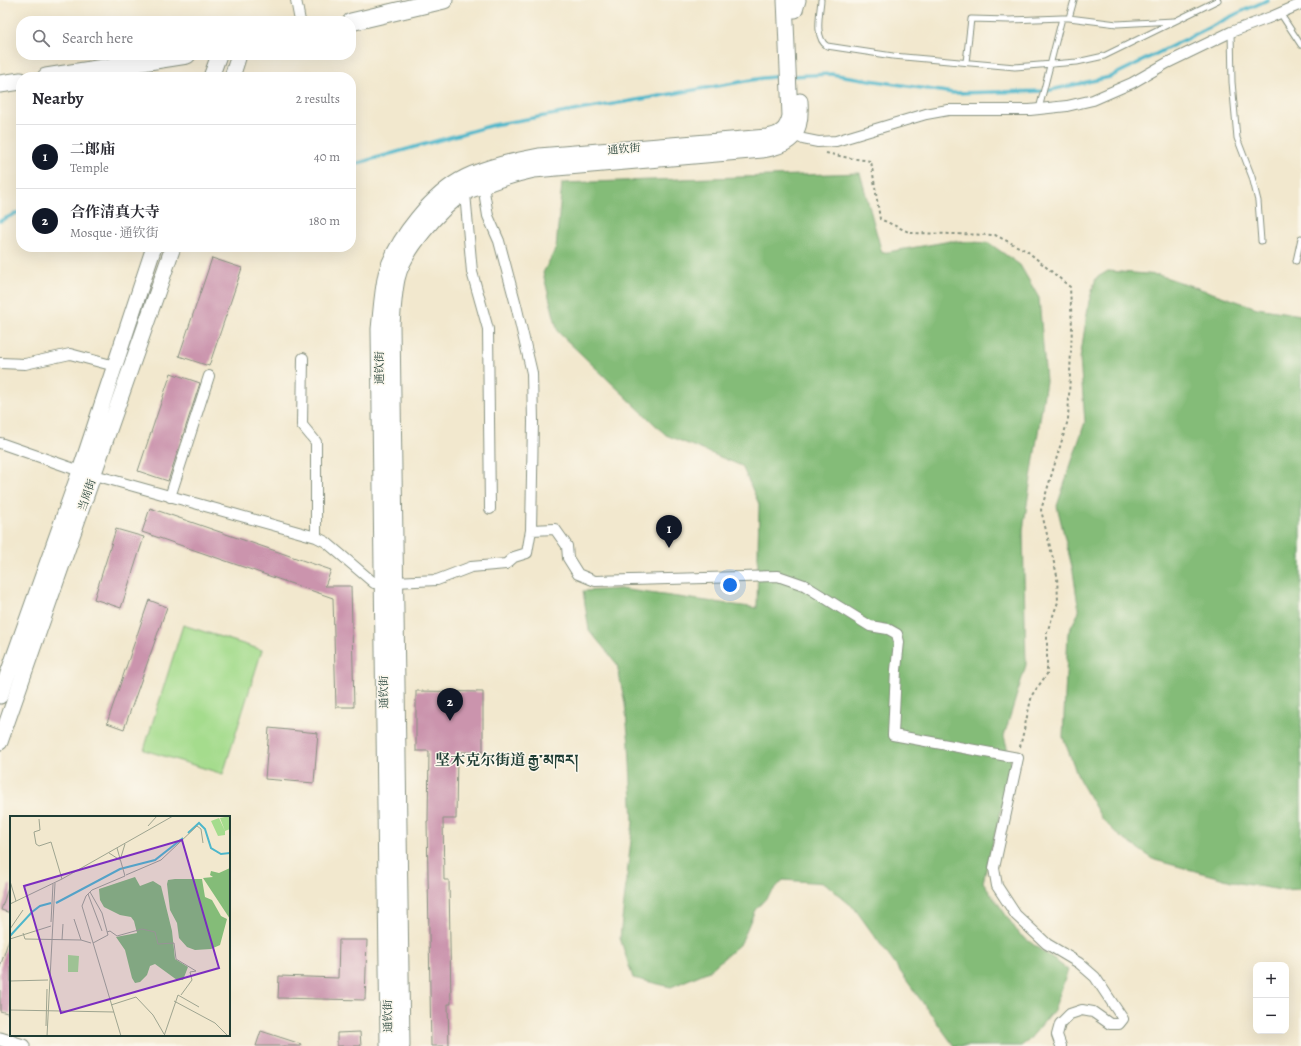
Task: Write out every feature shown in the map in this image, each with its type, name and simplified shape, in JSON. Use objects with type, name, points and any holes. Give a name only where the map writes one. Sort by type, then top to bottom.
[{"type":"highway","points":[[356,21],[444,0]]},
{"type":"highway","points":[[78,72],[155,60]]},
{"type":"highway","points":[[0,84],[16,82]]},
{"type":"main road","name":"通钦街","points":[[388,1046],[389,582],[379,401],[379,329],[386,275],[392,258],[407,233],[426,209],[444,192],[465,177],[505,163],[540,156],[767,137],[782,133],[795,109],[790,3]]},
{"type":"main road","points":[[213,72],[217,60]]},
{"type":"main road","points":[[234,72],[237,60]]},
{"type":"main road","points":[[402,1046],[389,582],[392,325],[397,278],[403,263],[420,236],[445,209],[465,193],[483,185],[507,176],[534,170],[772,148],[788,142],[794,135],[799,125],[795,109]]},
{"type":"main road","name":"当周街","points":[[0,742],[87,473],[114,366],[152,252]]},
{"type":"main road","name":"当周街","points":[[0,696],[171,252]]},
{"type":"street","points":[[296,0],[299,16]]},
{"type":"street","points":[[794,135],[803,139],[818,142],[836,141],[926,114],[948,110],[1067,106],[1093,100],[1132,83],[1167,63],[1231,32],[1301,4]]},
{"type":"street","points":[[0,443],[87,473],[316,537],[326,542],[374,582],[437,580],[471,567],[506,564],[514,557],[526,554],[531,530],[533,422],[532,373],[499,241],[488,216],[483,185]]},
{"type":"street","points":[[465,193],[472,272],[488,329],[490,509]]},
{"type":"street","points":[[0,363],[25,364],[70,354],[114,366]]},
{"type":"street","points":[[303,358],[302,425],[316,442],[316,537]]},
{"type":"street","points":[[170,497],[209,376]]},
{"type":"street","points":[[531,530],[555,529],[567,546],[568,558],[578,574],[595,581],[778,576],[804,585],[870,626],[888,629],[897,634],[899,642],[893,735],[1018,758],[994,868],[997,886],[1016,915],[1048,944],[1079,963],[1095,977],[1123,1019],[1119,1024],[1110,1024],[1093,1012],[1082,1010],[1070,1014],[1060,1024],[1057,1035],[1061,1046]]},
{"type":"street","points":[[0,1039],[24,1046]]},
{"type":"lane","points":[[821,0],[819,33],[822,43],[827,46],[893,56],[1015,67],[1077,62],[1104,56],[1218,0]]},
{"type":"lane","points":[[1069,18],[1074,0]]},
{"type":"lane","points":[[1280,13],[1301,45]]},
{"type":"lane","points":[[1040,106],[1062,18]]},
{"type":"lane","points":[[966,62],[971,19],[1009,20],[1069,18],[1117,24],[1177,20]]},
{"type":"lane","points":[[1231,32],[1232,82],[1237,138],[1252,177],[1258,201],[1261,241]]},
{"type":"lane","points":[[1296,261],[1301,238]]},
{"type":"path","points":[[818,142],[822,152],[871,161],[880,219],[912,234],[995,235],[1027,251],[1070,287],[1072,327],[1068,420],[1041,510],[1057,575],[1058,602],[1047,632],[1047,674],[1032,695],[1018,758]]},
{"type":"green space","points":[[860,173],[882,253],[951,241],[989,243],[1020,265],[1039,298],[1046,381],[1023,530],[1026,665],[1004,736],[1012,766],[983,882],[1019,934],[1068,970],[1054,1010],[1028,1041],[1021,1046],[954,1046],[855,909],[825,883],[783,880],[755,910],[741,943],[709,971],[671,987],[633,978],[620,938],[633,822],[629,744],[625,704],[617,664],[589,630],[583,591],[620,589],[757,608],[759,504],[742,466],[666,435],[558,332],[543,273],[556,248],[562,183]]},
{"type":"green space","points":[[1108,271],[1159,275],[1257,308],[1301,315],[1301,889],[1281,890],[1239,883],[1155,860],[1119,836],[1102,819],[1079,779],[1063,737],[1068,633],[1079,612],[1073,571],[1057,506],[1085,422],[1080,359],[1089,301],[1096,278]]},
{"type":"green space","points":[[183,625],[262,650],[223,774],[144,750]]},
{"type":"building","points":[[212,258],[242,268],[209,366],[179,356]]},
{"type":"building","points":[[171,373],[200,383],[168,481],[138,471]]},
{"type":"building","points":[[150,508],[331,570],[325,586],[351,586],[354,707],[336,707],[333,598],[142,532]]},
{"type":"building","points":[[116,529],[144,537],[121,608],[94,599]]},
{"type":"building","points":[[149,600],[167,607],[124,729],[107,723]]},
{"type":"building","points":[[416,691],[483,692],[483,752],[457,752],[456,819],[443,819],[444,880],[449,880],[451,1004],[448,1004],[449,1046],[431,1046],[427,821],[429,751],[416,751]]},
{"type":"building","points":[[269,728],[318,733],[314,783],[265,779]]},
{"type":"building","points":[[9,885],[10,885],[10,913],[1,910]]},
{"type":"building","points":[[10,939],[10,1014],[0,1011],[0,967]]},
{"type":"building","points":[[339,940],[367,940],[365,1000],[278,998],[279,976],[338,978]]},
{"type":"building","points":[[261,1031],[301,1044],[300,1046],[256,1046]]},
{"type":"building","points":[[360,1032],[361,1046],[337,1046],[337,1033]]},
{"type":"waterway","points":[[792,76],[831,74],[953,93],[1046,91],[1110,77],[1238,13],[1268,0]]},
{"type":"waterway","points":[[356,164],[493,125],[763,78],[784,76]]},
{"type":"waterway","points":[[0,221],[16,213]]},
{"type":"place","name":"二郎庙","points":[[669,548]]},
{"type":"place","name":"合作清真大寺","points":[[450,721]]},
{"type":"district","name":"坚木克尔街道 རྒྱ་མཁར།","points":[[507,760]]}]
